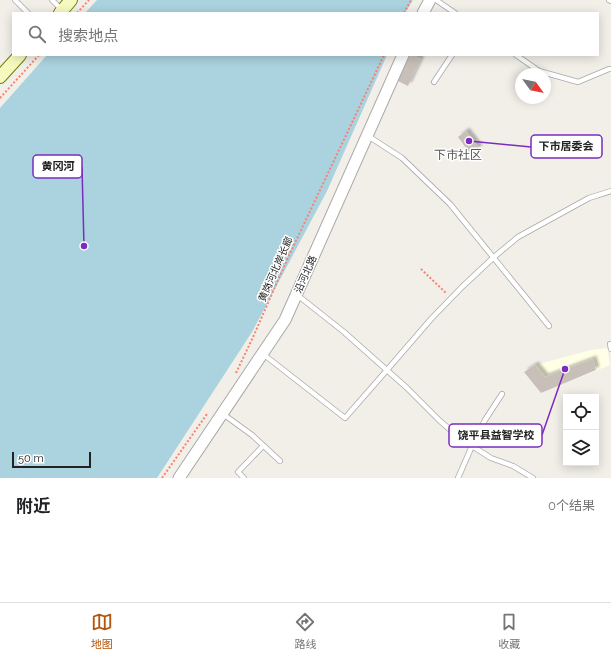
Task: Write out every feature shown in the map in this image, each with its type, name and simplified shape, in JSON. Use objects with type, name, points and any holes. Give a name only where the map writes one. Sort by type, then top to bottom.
[{"type":"main road","points":[[61,12],[71,0]]},
{"type":"main road","points":[[0,77],[19,56]]},
{"type":"street","points":[[424,12],[430,0]]},
{"type":"street","name":"沿河北路","points":[[179,478],[285,320],[403,56]]},
{"type":"lane","points":[[16,0],[27,12]]},
{"type":"lane","points":[[52,0],[61,12]]},
{"type":"lane","points":[[436,0],[454,12]]},
{"type":"lane","points":[[434,82],[451,56]]},
{"type":"lane","points":[[517,56],[538,71],[578,82],[610,68],[611,69]]},
{"type":"lane","points":[[367,135],[402,158],[450,204],[549,326]]},
{"type":"lane","points":[[262,353],[345,418],[431,319],[494,257],[518,237],[589,198],[611,191]]},
{"type":"lane","points":[[296,294],[344,332],[461,439],[491,458],[513,466],[534,478]]},
{"type":"lane","points":[[611,344],[611,349]]},
{"type":"lane","points":[[458,478],[485,420],[502,394]]},
{"type":"lane","points":[[222,413],[252,436],[280,461]]},
{"type":"lane","points":[[244,478],[238,472],[263,446]]},
{"type":"path","points":[[78,12],[89,0]]},
{"type":"path","points":[[405,12],[411,0]]},
{"type":"path","points":[[0,98],[38,56]]},
{"type":"path","name":"黄岗河北岸长廊","points":[[235,374],[285,264],[384,56]]},
{"type":"path","points":[[421,269],[451,298]]},
{"type":"path","points":[[162,478],[210,410]]},
{"type":"shaded area","points":[[607,348],[610,365],[541,393],[524,372],[535,365],[591,350]]},
{"type":"water","points":[[97,0],[413,0],[406,12],[86,12]]},
{"type":"water","points":[[46,56],[387,56],[327,191],[252,332],[157,478],[0,478],[0,108]]},
{"type":"building","points":[[410,56],[421,59],[408,86],[398,81]]},
{"type":"building","points":[[466,131],[479,148],[471,155],[458,137]]},
{"type":"building","points":[[593,359],[596,370],[541,393],[524,372],[535,365],[545,377]]},
{"type":"place","name":"下市居委会","points":[[469,141]]},
{"type":"place","name":"黄冈河","points":[[84,246]]},
{"type":"place","name":"饶平县益智学校","points":[[565,369]]},
{"type":"district","name":"下市社区","points":[[458,155]]}]
